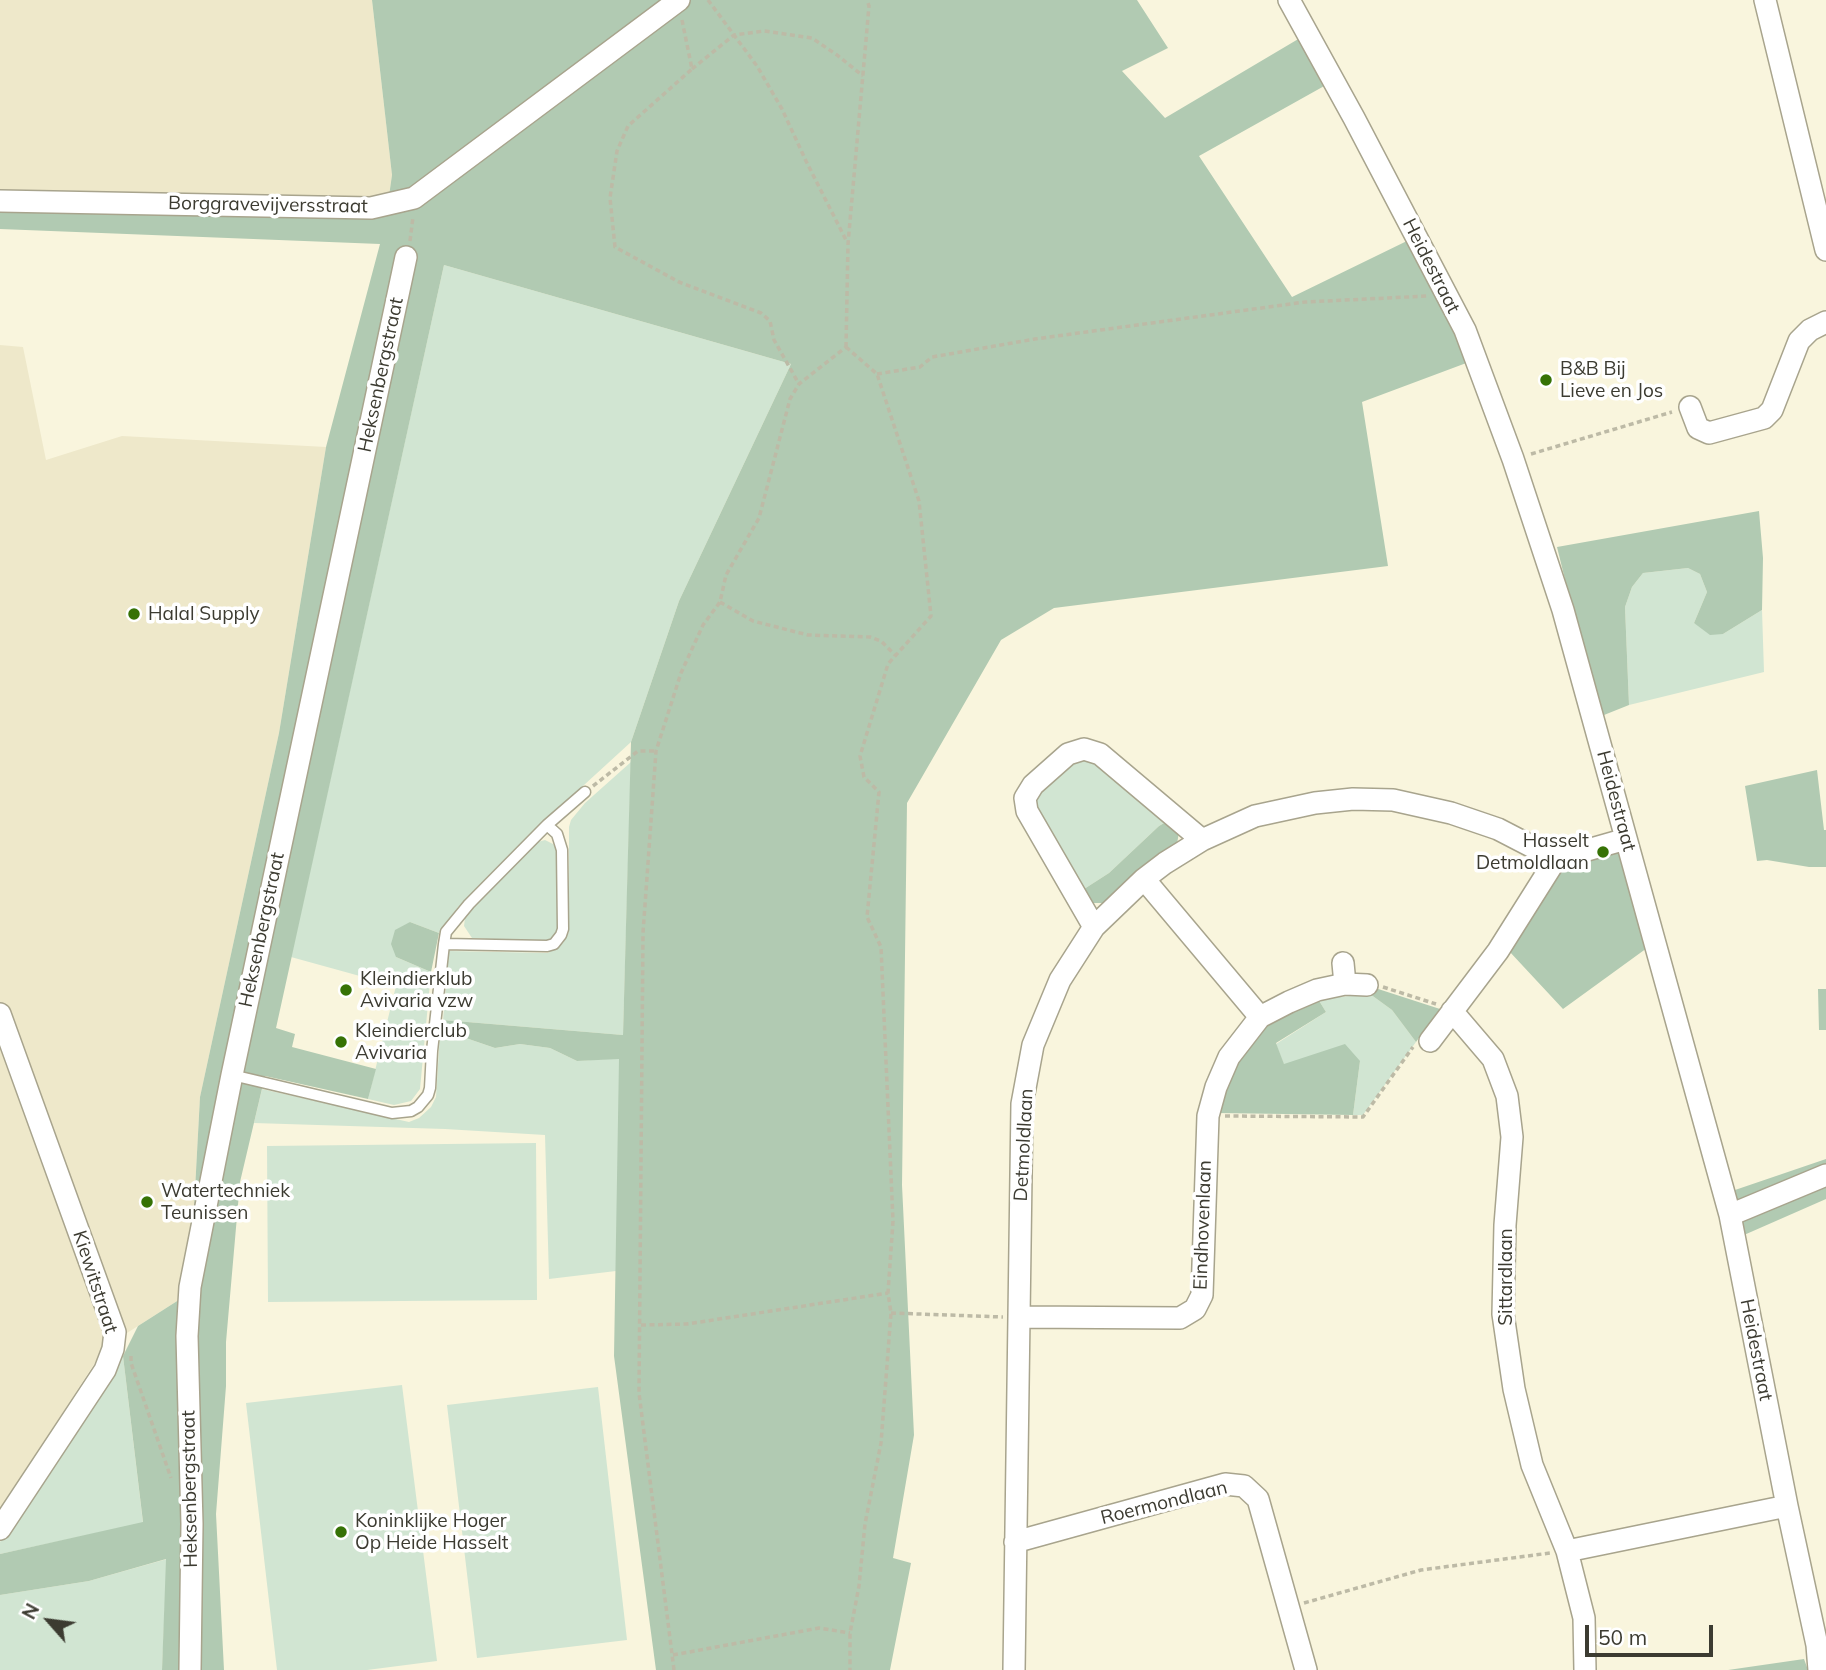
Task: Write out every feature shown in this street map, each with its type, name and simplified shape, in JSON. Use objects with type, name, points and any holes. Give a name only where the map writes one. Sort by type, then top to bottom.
[{"type":"street","name":"Heidestraat","points":[[1289,0],[1465,330],[1513,459],[1563,610],[1730,1214],[1787,1506],[1821,1654],[1819,1670]]},
{"type":"street","points":[[1765,0],[1826,250]]},
{"type":"street","name":"Borggravevijversstraat","points":[[0,201],[371,208],[414,198],[675,3]]},
{"type":"street","name":"Heksenbergstraat","points":[[190,1670],[192,1524],[187,1336],[190,1287],[232,1075],[406,257]]},
{"type":"street","points":[[1690,407],[1698,428],[1709,433],[1764,418],[1772,410],[1799,341],[1810,330],[1826,322]]},
{"type":"street","points":[[1094,927],[1027,811],[1025,798],[1034,785],[1068,754],[1084,748],[1100,754],[1202,840]]},
{"type":"street","name":"Detmoldlaan","points":[[1014,1670],[1022,1104],[1033,1045],[1060,980],[1094,927],[1144,879],[1202,840],[1255,816],[1315,803],[1353,799],[1393,800],[1451,813],[1499,829],[1556,859]]},
{"type":"street","points":[[1430,1041],[1498,951],[1556,859],[1626,839]]},
{"type":"street","points":[[1144,879],[1260,1017]]},
{"type":"street","name":"Eindhovenlaan","points":[[1019,1317],[1180,1318],[1195,1309],[1202,1295],[1208,1116],[1216,1087],[1229,1057],[1260,1017],[1344,974],[1367,985]]},
{"type":"street","name":"Sittardlaan","points":[[1452,1011],[1493,1059],[1507,1096],[1512,1137],[1505,1226],[1503,1314],[1514,1390],[1532,1465],[1567,1551],[1584,1618],[1585,1670]]},
{"type":"street","name":"Kiewitstraat","points":[[0,1014],[115,1332],[113,1349],[105,1370],[0,1529]]},
{"type":"street","points":[[1730,1214],[1826,1175]]},
{"type":"street","name":"Roermondlaan","points":[[1015,1542],[1225,1484],[1244,1486],[1258,1499],[1306,1670]]},
{"type":"street","points":[[1567,1551],[1787,1506]]},
{"type":"lane","points":[[232,1075],[392,1113],[411,1111],[418,1107],[430,1088],[446,932],[547,825],[585,792]]},
{"type":"lane","points":[[444,944],[547,946],[558,941],[563,929],[562,850],[557,834],[547,825]]},
{"type":"path","points":[[708,0],[757,66],[782,108],[848,244]]},
{"type":"path","points":[[850,1670],[850,1633],[859,1586],[865,1524],[881,1443],[891,1313],[888,1293],[893,1221],[881,947],[867,917],[879,792],[864,777],[860,756],[888,664],[931,616],[919,501],[877,374],[846,346],[848,244],[869,6],[867,0]]},
{"type":"path","points":[[675,3],[692,69]]},
{"type":"path","points":[[799,384],[774,340],[770,321],[761,313],[679,282],[615,247],[610,198],[617,151],[628,126],[734,36],[764,31],[813,38],[863,76]]},
{"type":"path","points":[[406,257],[413,225],[414,198]]},
{"type":"path","points":[[877,374],[920,367],[932,358],[1035,339],[1142,324],[1305,302],[1447,295]]},
{"type":"path","points":[[674,1670],[639,1393],[643,933],[656,751],[681,673],[703,625],[720,602],[726,575],[759,518],[790,399],[799,384],[846,346]]},
{"type":"path","points":[[1513,459],[1690,407]]},
{"type":"path","points":[[720,602],[753,621],[808,635],[870,637],[881,641],[895,655]]},
{"type":"path","points":[[585,792],[638,751],[656,751]]},
{"type":"path","points":[[1367,985],[1438,1004],[1452,1011]]},
{"type":"path","points":[[1208,1116],[1363,1117],[1415,1042],[1430,1041]]},
{"type":"path","points":[[640,1325],[687,1324],[888,1293]]},
{"type":"path","points":[[891,1313],[1019,1317]]},
{"type":"path","points":[[131,1354],[131,1363],[173,1481]]},
{"type":"path","points":[[1289,1607],[1421,1570],[1567,1551]]},
{"type":"path","points":[[673,1655],[820,1628],[850,1633]]},
{"type":"shaded area","points":[[0,0],[372,0],[392,175],[387,210],[0,204]]},
{"type":"shaded area","points":[[0,345],[23,347],[46,460],[122,436],[326,447],[279,733],[200,1097],[193,1227],[185,1296],[105,1347],[0,1510]]},
{"type":"green space","points":[[372,0],[1137,0],[1168,48],[1122,71],[1165,118],[1300,38],[1326,85],[1199,156],[1292,297],[1411,239],[1469,362],[1362,402],[1388,566],[1054,608],[1001,640],[907,803],[902,1185],[914,1435],[893,1558],[911,1563],[890,1670],[656,1670],[614,1356],[619,1059],[577,1061],[550,1048],[520,1044],[495,1048],[460,1036],[440,1033],[443,1020],[623,1035],[631,742],[679,601],[791,364],[444,265],[276,1028],[295,1034],[292,1047],[376,1069],[368,1099],[265,1076],[240,1182],[226,1342],[226,1386],[216,1514],[224,1670],[162,1670],[166,1559],[89,1581],[0,1595],[0,1554],[143,1522],[123,1356],[138,1326],[185,1296],[193,1227],[200,1097],[279,733],[326,447],[380,244],[0,229],[0,204],[387,210],[392,175]]},
{"type":"green space","points":[[444,265],[791,364],[679,601],[631,742],[492,872],[458,907],[439,933],[410,922],[396,957],[431,972],[420,1089],[411,1101],[394,1105],[368,1099],[396,986],[291,957]]},
{"type":"green space","points":[[1759,511],[1763,558],[1762,610],[1723,634],[1710,635],[1694,623],[1707,592],[1700,574],[1688,568],[1643,573],[1632,587],[1625,607],[1629,705],[1599,717],[1557,547]]},
{"type":"green space","points":[[1688,568],[1700,574],[1707,592],[1694,623],[1723,634],[1762,610],[1764,672],[1629,705],[1625,607],[1632,587],[1643,573]]},
{"type":"green space","points":[[1083,754],[1171,819],[1159,826],[1109,873],[1081,891],[1034,810],[1033,793]]},
{"type":"green space","points":[[631,762],[623,1035],[443,1020],[449,951],[548,953],[563,943],[569,932],[571,820],[585,803]]},
{"type":"green space","points":[[1817,770],[1826,830],[1826,867],[1757,861],[1745,786]]},
{"type":"green space","points":[[1171,819],[1179,832],[1177,844],[1104,903],[1091,903],[1081,891],[1109,873],[1159,826]]},
{"type":"green space","points":[[545,840],[553,844],[559,854],[560,922],[555,937],[546,943],[472,938],[464,926],[467,913],[534,843]]},
{"type":"green space","points":[[1619,852],[1647,948],[1563,1009],[1509,951],[1565,864]]},
{"type":"green space","points":[[410,922],[439,933],[431,972],[396,957],[391,944],[395,930]]},
{"type":"green space","points":[[1372,987],[1440,1009],[1416,1042],[1392,1010],[1370,994]]},
{"type":"green space","points":[[1818,989],[1826,989],[1826,1030],[1819,1030]]},
{"type":"green space","points":[[1370,994],[1392,1010],[1416,1042],[1363,1115],[1353,1115],[1360,1061],[1284,1065],[1276,1044],[1326,1012],[1318,999]]},
{"type":"green space","points":[[1318,999],[1326,1012],[1276,1043],[1284,1064],[1345,1044],[1360,1061],[1353,1115],[1217,1113],[1230,1074],[1251,1041],[1267,1025]]},
{"type":"green space","points":[[440,1033],[460,1036],[495,1048],[520,1044],[550,1048],[577,1061],[620,1058],[616,1271],[549,1279],[545,1135],[254,1123],[262,1089],[409,1122],[419,1118],[431,1107],[436,1097]]},
{"type":"green space","points":[[536,1143],[537,1300],[268,1302],[267,1146]]},
{"type":"green space","points":[[1826,1159],[1826,1199],[1744,1235],[1735,1190]]},
{"type":"green space","points":[[123,1356],[143,1523],[0,1554],[0,1542]]},
{"type":"green space","name":"Koninklijke Hoger Op Heide Hasselt","points":[[402,1385],[437,1661],[367,1670],[277,1670],[246,1403]]},
{"type":"green space","points":[[598,1387],[627,1640],[477,1658],[447,1405]]},
{"type":"green space","points":[[167,1559],[162,1670],[0,1670],[0,1595],[89,1581]]},
{"type":"green space","points":[[1804,1659],[1808,1670],[1728,1670]]},
{"type":"place","name":"B&B Bij Lieve en Jos","points":[[1546,380]]},
{"type":"place","name":"Halal Supply","points":[[134,614]]},
{"type":"place","name":"Hasselt Detmoldlaan","points":[[1603,852]]},
{"type":"place","name":"Kleindierklub Avivaria vzw","points":[[346,990]]},
{"type":"place","name":"Kleindierclub Avivaria","points":[[341,1042]]},
{"type":"place","name":"Watertechniek Teunissen","points":[[147,1202]]},
{"type":"place","name":"Koninklijke Hoger Op Heide Hasselt","points":[[341,1532]]}]
